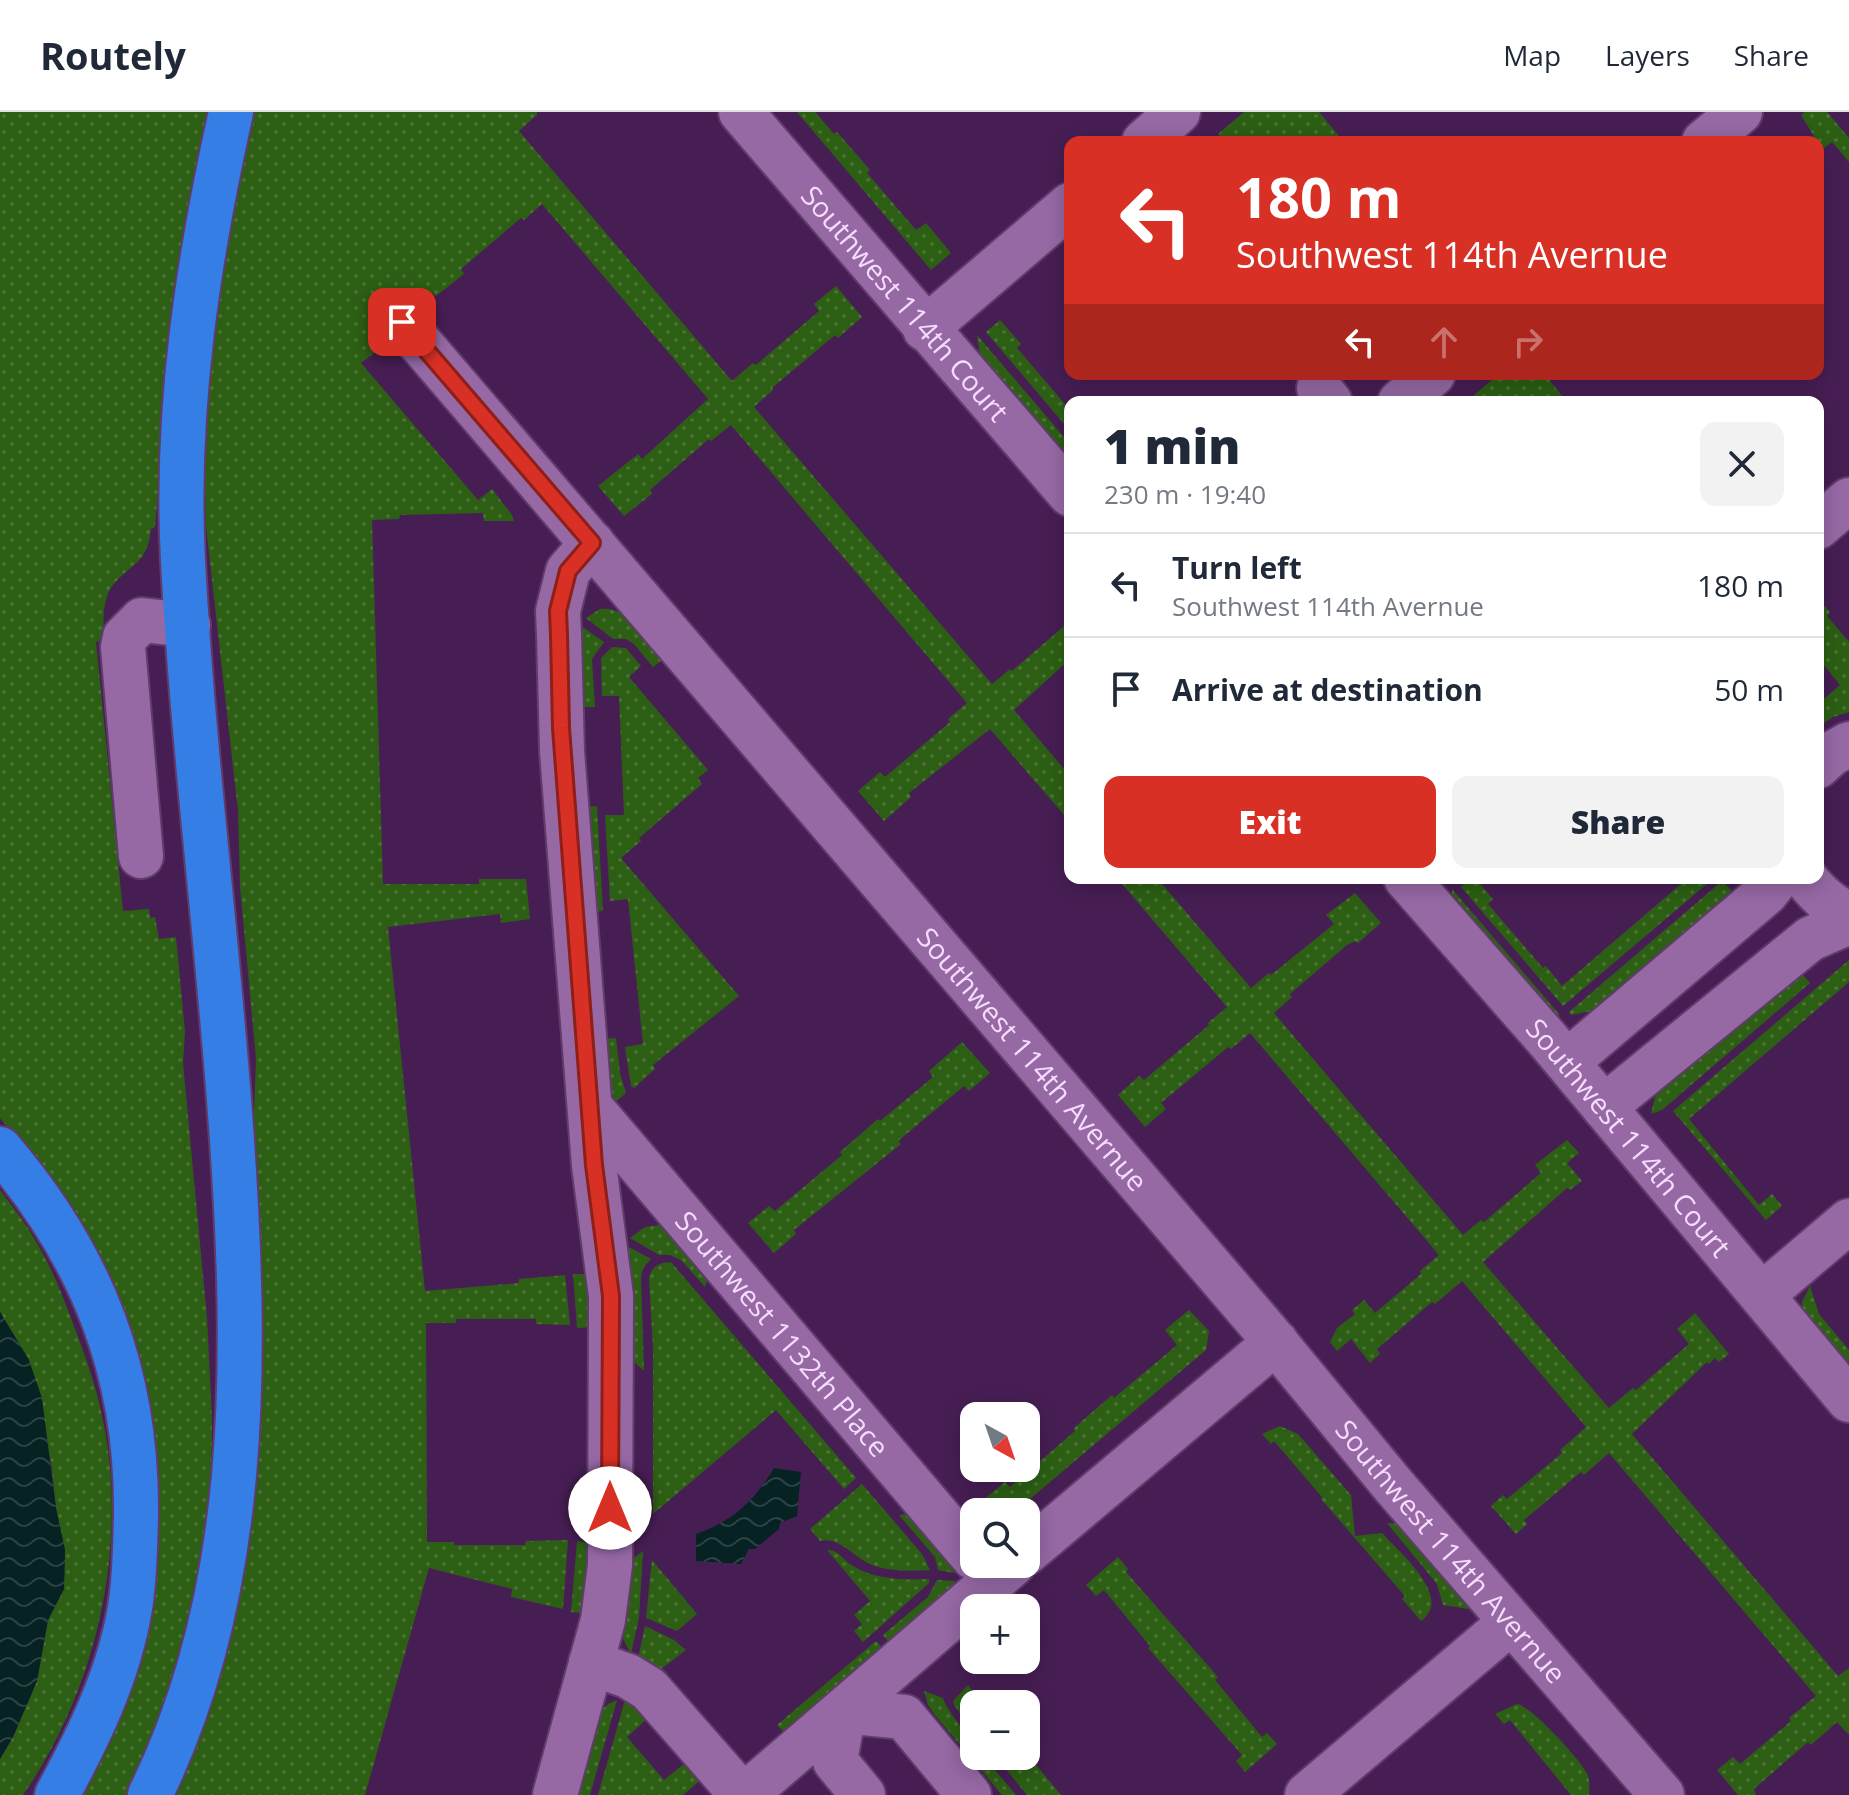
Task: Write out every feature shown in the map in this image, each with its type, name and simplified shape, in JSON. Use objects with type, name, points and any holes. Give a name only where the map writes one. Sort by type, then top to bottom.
[{"type":"highway","points":[[150,1795],[184,1710],[207,1631],[231,1511],[240,1407],[240,1273],[228,1081],[183,557],[186,366],[195,293],[231,112]]},
{"type":"highway","points":[[0,1149],[59,1227],[93,1289],[124,1384],[136,1464],[135,1567],[130,1609],[118,1655],[91,1730],[57,1795]]},
{"type":"street","name":"Southwest 114th Court","points":[[741,112],[1064,487]]},
{"type":"street","points":[[1151,136],[1178,112]]},
{"type":"street","points":[[1711,136],[1740,112]]},
{"type":"street","points":[[925,329],[1064,210]]},
{"type":"street","name":"Southwest 114th Avernue","points":[[402,322],[1276,1342],[1393,1485],[1662,1795]]},
{"type":"street","points":[[1407,396],[1426,380]]},
{"type":"street","points":[[1824,522],[1849,500]]},
{"type":"street","points":[[555,1795],[603,1620],[610,1565],[611,1296],[594,1165],[561,728],[558,611],[568,571],[592,543]]},
{"type":"street","points":[[141,856],[123,647],[125,637],[142,620],[188,625]]},
{"type":"street","points":[[1824,760],[1849,744]]},
{"type":"street","name":"Southwest 114th Court","points":[[1412,884],[1567,1062],[1849,1400]]},
{"type":"street","points":[[1567,1062],[1773,884]]},
{"type":"street","points":[[1810,884],[1837,909],[1849,914]]},
{"type":"street","points":[[1604,1107],[1810,939],[1849,922]]},
{"type":"street","name":"Southwest 1132th Place","points":[[591,1108],[960,1522]]},
{"type":"street","points":[[1762,1295],[1849,1221]]},
{"type":"street","points":[[1040,1530],[1276,1342]]},
{"type":"street","points":[[591,1663],[613,1669],[649,1689],[744,1795],[844,1711],[982,1578]]},
{"type":"street","points":[[1307,1795],[1511,1622]]},
{"type":"street","points":[[844,1711],[835,1761],[863,1795]]},
{"type":"street","points":[[844,1711],[904,1717],[969,1795]]},
{"type":"green space","points":[[0,112],[213,112],[169,360],[155,527],[151,529],[146,550],[138,562],[109,591],[104,611],[104,640],[96,642],[123,911],[149,909],[150,918],[155,917],[159,939],[176,937],[185,1032],[183,1063],[207,1318],[212,1418],[211,1497],[190,1636],[132,1795],[76,1795],[155,1542],[38,1162],[0,1118]]},
{"type":"green space","points":[[251,112],[537,112],[519,131],[732,381],[753,363],[756,365],[819,311],[814,304],[836,286],[862,317],[838,338],[835,335],[754,407],[992,684],[1064,626],[1064,664],[1014,710],[1064,769],[1064,815],[990,729],[909,793],[911,797],[884,821],[858,791],[880,772],[885,777],[950,722],[948,719],[967,703],[731,425],[711,441],[709,439],[650,490],[652,494],[624,516],[598,486],[638,454],[642,459],[708,399],[542,204],[461,269],[464,274],[436,296],[432,293],[389,332],[394,338],[361,363],[478,500],[492,489],[514,521],[484,521],[483,513],[400,515],[399,519],[372,520],[383,884],[479,884],[479,879],[526,879],[530,919],[501,923],[500,914],[388,927],[425,1291],[519,1283],[519,1279],[565,1275],[570,1325],[536,1324],[536,1319],[456,1319],[456,1323],[426,1323],[427,1542],[525,1545],[526,1541],[568,1540],[563,1609],[511,1597],[512,1589],[429,1568],[365,1795],[171,1795],[249,1523],[259,1421],[254,1111],[256,1059],[240,886],[238,811],[206,527],[204,440],[216,297]]},
{"type":"green space","points":[[797,112],[815,112],[834,134],[837,132],[916,230],[926,223],[951,253],[931,270]]},
{"type":"green space","points":[[1244,112],[1319,112],[1339,136],[1220,136],[1218,134]]},
{"type":"green space","points":[[1805,112],[1827,112],[1849,138],[1849,162],[1832,142],[1824,148],[1824,136],[1814,136],[1801,115]]},
{"type":"green space","points":[[1000,320],[1021,344],[1017,348],[1064,403],[1064,424],[986,332]]},
{"type":"green space","points":[[977,335],[1064,437],[1064,457],[989,370],[980,355]]},
{"type":"green space","points":[[1492,380],[1549,380],[1562,396],[1473,396]]},
{"type":"green space","points":[[1824,606],[1830,612],[1827,616],[1849,642],[1849,712],[1824,723],[1824,699],[1840,685],[1824,665]]},
{"type":"green space","points":[[600,609],[610,609],[629,618],[665,658],[653,667],[634,644],[626,639],[613,639],[586,618]]},
{"type":"green space","points":[[581,626],[604,642],[592,659],[595,707],[581,707],[578,633]]},
{"type":"green space","points":[[612,647],[626,648],[641,666],[629,677],[708,770],[698,778],[702,784],[639,838],[641,841],[621,858],[739,996],[653,1065],[655,1069],[634,1088],[631,1086],[625,1047],[643,1044],[628,899],[610,901],[605,815],[624,815],[619,696],[602,696],[601,658]]},
{"type":"green space","points":[[597,806],[603,911],[590,912],[583,807]]},
{"type":"green space","points":[[1122,884],[1162,884],[1251,988],[1334,924],[1326,915],[1355,893],[1381,923],[1358,943],[1355,941],[1347,945],[1290,994],[1292,997],[1274,1013],[1463,1235],[1481,1220],[1484,1222],[1541,1173],[1535,1165],[1567,1140],[1579,1153],[1567,1163],[1582,1181],[1570,1190],[1567,1188],[1483,1262],[1609,1408],[1633,1388],[1636,1390],[1689,1344],[1677,1329],[1695,1313],[1729,1354],[1719,1362],[1715,1358],[1709,1364],[1707,1362],[1632,1434],[1838,1676],[1849,1668],[1849,1735],[1837,1722],[1811,1745],[1808,1742],[1754,1789],[1756,1795],[1738,1795],[1717,1770],[1733,1757],[1740,1764],[1816,1696],[1609,1453],[1584,1475],[1581,1472],[1524,1520],[1527,1524],[1516,1534],[1491,1506],[1503,1495],[1507,1499],[1562,1453],[1560,1450],[1586,1427],[1462,1281],[1377,1349],[1380,1354],[1370,1363],[1351,1339],[1337,1351],[1330,1342],[1337,1328],[1355,1314],[1352,1310],[1364,1300],[1375,1313],[1439,1255],[1250,1033],[1231,1049],[1228,1047],[1161,1103],[1166,1109],[1145,1127],[1118,1095],[1139,1076],[1144,1080],[1227,1007]]},
{"type":"green space","points":[[1464,884],[1480,884],[1493,899],[1488,904],[1562,986],[1681,884],[1707,884],[1563,1006],[1461,887]]},
{"type":"green space","points":[[1718,884],[1725,884],[1735,894],[1596,1010],[1571,1015],[1569,1012]]},
{"type":"green space","points":[[1452,889],[1560,1015],[1554,1015],[1452,899]]},
{"type":"green space","points":[[1849,960],[1849,982],[1689,1119],[1759,1205],[1772,1194],[1782,1206],[1766,1220],[1673,1111]]},
{"type":"green space","points":[[1798,969],[1810,983],[1662,1110],[1651,1114],[1656,1093],[1669,1080]]},
{"type":"green space","points":[[616,1038],[626,1093],[615,1102],[608,1084],[603,1039]]},
{"type":"green space","points":[[962,1042],[990,1073],[969,1091],[964,1086],[898,1141],[901,1144],[794,1230],[796,1234],[774,1253],[748,1223],[769,1206],[775,1211],[842,1155],[840,1152],[878,1119],[880,1121],[933,1077],[929,1071]]},
{"type":"green space","points":[[0,1190],[47,1261],[87,1361],[102,1416],[110,1464],[112,1514],[109,1564],[101,1613],[88,1662],[49,1753],[23,1795],[0,1795],[0,1759],[37,1681],[48,1620],[64,1589],[65,1550],[51,1462],[29,1360],[0,1312]]},
{"type":"green space","points":[[645,1227],[666,1227],[709,1272],[705,1287],[681,1260],[670,1255],[659,1255],[630,1238]]},
{"type":"green space","points":[[627,1246],[651,1259],[643,1268],[641,1277],[644,1371],[631,1359]]},
{"type":"green space","points":[[671,1262],[856,1478],[844,1489],[776,1410],[653,1514],[653,1348],[649,1278],[657,1266]]},
{"type":"green space","points":[[573,1274],[586,1274],[591,1327],[577,1328]]},
{"type":"green space","points":[[1810,1286],[1819,1314],[1849,1350],[1849,1374],[1803,1319],[1802,1302]]},
{"type":"green space","points":[[1189,1310],[1209,1331],[1206,1350],[1031,1498],[985,1498],[1005,1482],[1010,1487],[1016,1482],[1040,1482],[1040,1461],[1112,1395],[1114,1398],[1177,1345],[1165,1330]]},
{"type":"green space","points":[[1280,1426],[1298,1434],[1351,1495],[1355,1536],[1382,1533],[1421,1576],[1431,1600],[1430,1611],[1421,1621],[1402,1599],[1405,1596],[1322,1497],[1274,1441],[1271,1444],[1262,1434]]},
{"type":"green space","points":[[862,1484],[922,1554],[930,1570],[893,1570],[872,1565],[834,1542],[820,1541],[810,1529]]},
{"type":"green space","points":[[916,1513],[953,1564],[954,1573],[938,1570],[935,1557],[899,1515]]},
{"type":"green space","points":[[1387,1523],[1403,1524],[1465,1598],[1468,1609],[1443,1605],[1437,1584]]},
{"type":"green space","points":[[577,1541],[590,1543],[585,1613],[571,1612]]},
{"type":"green space","points":[[827,1550],[835,1552],[862,1571],[880,1577],[929,1579],[929,1583],[863,1642],[854,1631],[862,1624],[854,1615],[870,1601]]},
{"type":"green space","points":[[643,1551],[639,1617],[631,1654],[621,1635],[630,1561]]},
{"type":"green space","points":[[1118,1557],[1128,1569],[1126,1572],[1218,1677],[1215,1680],[1262,1737],[1267,1733],[1277,1744],[1245,1772],[1236,1761],[1242,1755],[1148,1648],[1150,1646],[1104,1590],[1096,1596],[1086,1585]]},
{"type":"green space","points":[[652,1560],[697,1614],[677,1631],[646,1618]]},
{"type":"green space","points":[[937,1580],[955,1581],[949,1594],[892,1646],[883,1635],[928,1597]]},
{"type":"green space","points":[[645,1626],[674,1640],[686,1650],[661,1669],[638,1659]]},
{"type":"green space","points":[[876,1641],[885,1651],[787,1735],[777,1725]]},
{"type":"green space","points":[[924,1691],[943,1698],[960,1726],[960,1745],[935,1715]]},
{"type":"green space","points":[[960,1694],[960,1713],[954,1705],[953,1701]]},
{"type":"green space","points":[[617,1700],[590,1795],[576,1795],[598,1714]]},
{"type":"green space","points":[[625,1700],[635,1703],[648,1718],[627,1737],[664,1780],[685,1763],[703,1778],[683,1795],[598,1795]]},
{"type":"green space","points":[[1517,1704],[1544,1724],[1577,1759],[1588,1776],[1589,1795],[1571,1795],[1510,1720],[1504,1724],[1495,1714]]},
{"type":"green space","points":[[981,1770],[995,1770],[1016,1795],[1002,1795]]},
{"type":"green space","points":[[1006,1770],[1040,1770],[1061,1795],[1027,1795]]},
{"type":"water","points":[[0,1312],[29,1360],[42,1398],[56,1508],[65,1550],[64,1589],[48,1620],[37,1681],[0,1759]]},
{"type":"water","points":[[774,1468],[801,1472],[797,1516],[780,1523],[779,1529],[755,1549],[749,1549],[741,1564],[696,1561],[696,1534],[732,1516],[759,1490]]},
{"type":"route","points":[[402,322],[592,543],[568,571],[558,611],[561,728],[594,1165],[611,1296],[610,1508]]}]
